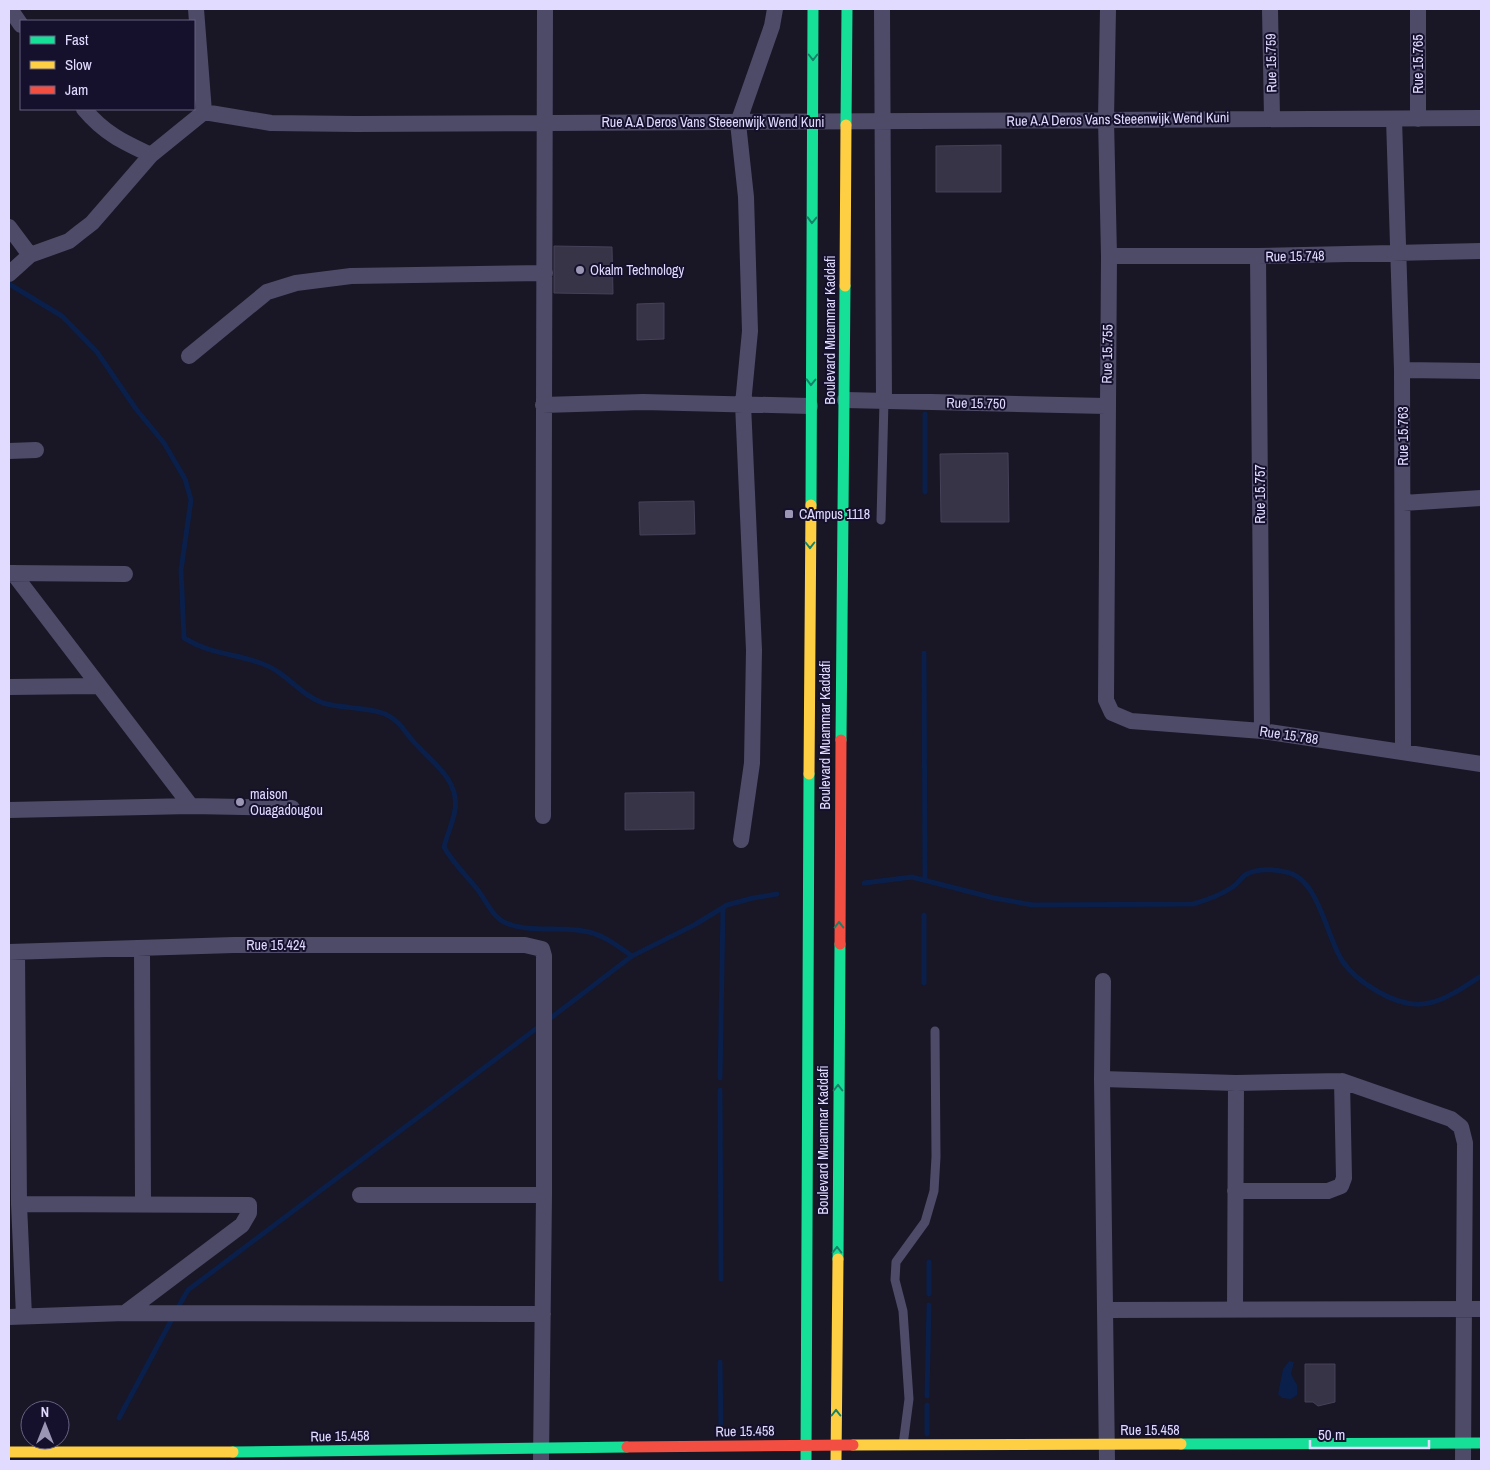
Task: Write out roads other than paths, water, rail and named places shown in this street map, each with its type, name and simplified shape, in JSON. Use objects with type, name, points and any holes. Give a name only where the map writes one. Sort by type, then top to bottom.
[{"type":"main road","name":"Boulevard Muammar Kaddafi","points":[[806,1461],[813,9]]},
{"type":"main road","name":"Boulevard Muammar Kaddafi","points":[[836,1461],[840,691],[847,122],[846,9]]},
{"type":"main road","name":"Rue 15.458","points":[[9,1452],[187,1457],[541,1455],[806,1445],[902,1445],[1107,1453],[1481,1443]]},
{"type":"street","points":[[10,9],[20,24]]},
{"type":"street","points":[[9,274],[30,254],[69,241],[79,234],[92,223],[150,155],[204,112],[196,9]]},
{"type":"street","points":[[543,816],[545,9]]},
{"type":"street","points":[[741,840],[752,763],[754,650],[743,404],[750,331],[746,197],[738,123],[772,26],[775,9]]},
{"type":"street","points":[[882,9],[884,401]]},
{"type":"street","name":"Rue 15.755","points":[[1106,700],[1106,406],[1109,256],[1106,120],[1108,9]]},
{"type":"street","name":"Rue 15.759","points":[[1270,9],[1272,118]]},
{"type":"street","name":"Rue 15.765","points":[[1418,9],[1418,120]]},
{"type":"street","points":[[85,110],[98,126],[120,140],[150,155]]},
{"type":"street","name":"Rue A.A Deros Vans Steeenwijk Wend Kuni","points":[[204,112],[271,123],[738,123],[1272,118],[1418,120],[1481,118]]},
{"type":"street","name":"Rue 15.763","points":[[1394,120],[1402,370],[1403,752]]},
{"type":"street","points":[[9,226],[30,254]]},
{"type":"street","name":"Rue 15.748","points":[[1109,256],[1398,254],[1481,250]]},
{"type":"street","name":"Rue 15.757","points":[[1258,256],[1262,731]]},
{"type":"street","points":[[189,356],[267,292],[296,283],[351,276],[545,274]]},
{"type":"street","points":[[1402,370],[1481,370]]},
{"type":"street","name":"Rue 15.750","points":[[845,400],[1106,406]]},
{"type":"street","points":[[543,405],[643,402],[810,406]]},
{"type":"street","points":[[9,450],[36,450]]},
{"type":"street","points":[[1403,503],[1481,498]]},
{"type":"street","points":[[11,573],[126,574]]},
{"type":"street","points":[[11,573],[191,806]]},
{"type":"street","points":[[9,687],[97,686]]},
{"type":"street","name":"Rue 15.788","points":[[1106,700],[1112,713],[1131,721],[1262,731],[1481,764]]},
{"type":"street","points":[[9,810],[191,806],[292,808]]},
{"type":"street","name":"Rue 15.424","points":[[13,952],[142,948],[433,944],[532,946],[542,949],[544,956],[544,1195]]},
{"type":"street","points":[[142,948],[143,1203]]},
{"type":"street","points":[[13,952],[19,1204],[16,1316],[125,1313],[543,1314]]},
{"type":"street","points":[[1103,981],[1102,1079],[1107,1453]]},
{"type":"street","points":[[1102,1079],[1236,1083],[1342,1081],[1451,1119],[1461,1127],[1465,1143],[1463,1461]]},
{"type":"street","points":[[1235,1192],[1328,1191],[1340,1186],[1344,1178],[1342,1081]]},
{"type":"street","points":[[1235,1310],[1236,1083]]},
{"type":"street","points":[[360,1195],[544,1195],[541,1455]]},
{"type":"street","points":[[19,1204],[246,1204],[250,1209],[242,1225],[125,1313]]},
{"type":"street","points":[[1106,1310],[1481,1309]]},
{"type":"lane","points":[[881,520],[884,401]]},
{"type":"lane","points":[[902,1445],[910,1400],[904,1311],[896,1280],[896,1262],[925,1222],[934,1191],[936,1158],[935,1031]]},
{"type":"water","points":[[1289,1361],[1294,1362],[1291,1374],[1297,1385],[1297,1395],[1291,1399],[1282,1398],[1278,1394],[1283,1369]]},
{"type":"waterway","points":[[9,284],[62,316],[97,352],[136,409],[164,443],[185,479],[191,500],[181,570],[184,638],[204,648],[263,664],[279,672],[307,695],[323,703],[381,712],[391,717],[399,723],[413,741],[442,771],[453,789],[455,810],[444,847],[497,917],[506,923],[526,928],[568,929],[589,932],[606,939],[632,956]]},
{"type":"waterway","points":[[925,414],[925,492]]},
{"type":"waterway","points":[[924,653],[925,880]]},
{"type":"waterway","points":[[864,883],[912,877],[994,898],[1033,905],[1193,904],[1226,891],[1245,875],[1255,871],[1281,871],[1297,877],[1306,885],[1314,897],[1337,951],[1350,971],[1367,985],[1392,999],[1406,1003],[1431,1003],[1455,993],[1481,976]]},
{"type":"waterway","points":[[548,1020],[632,956],[696,924],[727,905],[777,894]]},
{"type":"waterway","points":[[720,1078],[723,908]]},
{"type":"waterway","points":[[924,915],[924,983]]},
{"type":"waterway","points":[[177,1309],[188,1290],[541,1025]]},
{"type":"waterway","points":[[720,1090],[721,1279]]},
{"type":"waterway","points":[[929,1262],[929,1294]]},
{"type":"waterway","points":[[927,1396],[929,1305]]},
{"type":"waterway","points":[[119,1418],[173,1317]]},
{"type":"waterway","points":[[720,1362],[721,1431]]},
{"type":"waterway","points":[[927,1405],[927,1434]]},
{"type":"place","name":"Okalm Technology","points":[[580,270]]},
{"type":"place","name":"CAmpus 1118","points":[[789,514]]},
{"type":"place","name":"maison Ouagadougou","points":[[240,802]]}]
